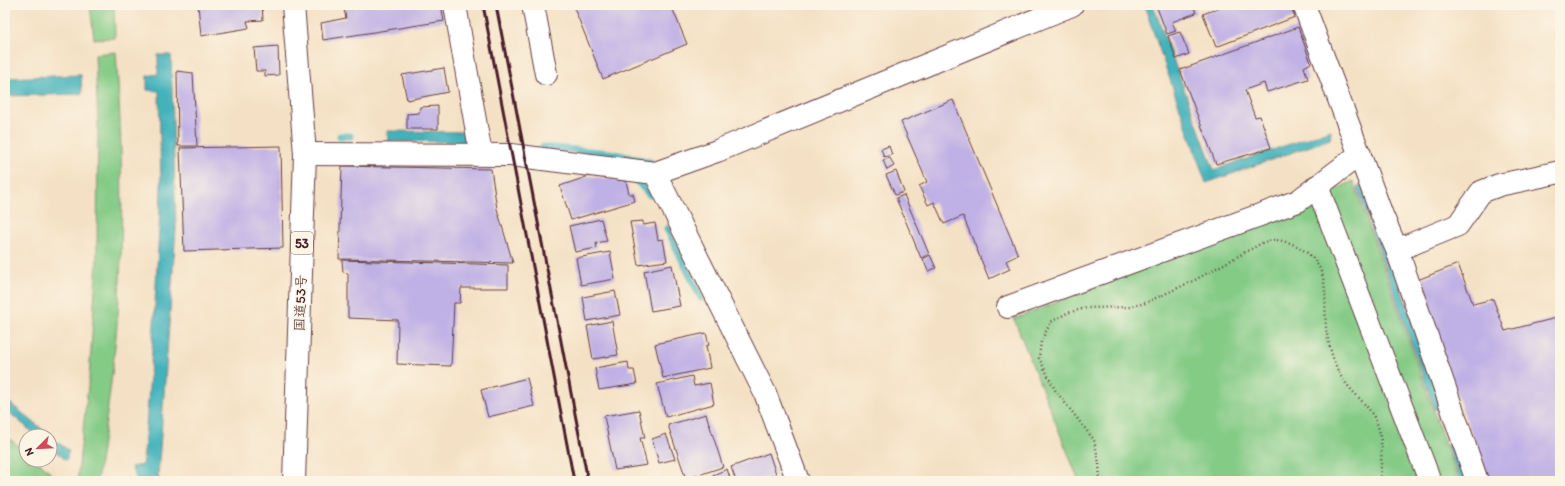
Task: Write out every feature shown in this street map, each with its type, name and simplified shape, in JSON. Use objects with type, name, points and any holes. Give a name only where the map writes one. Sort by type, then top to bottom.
[{"type":"main road","name":"国道53号","points":[[293,5],[305,154],[294,481]]},
{"type":"main road","points":[[455,5],[481,155]]},
{"type":"main road","points":[[533,5],[546,74]]},
{"type":"main road","points":[[305,154],[518,156],[655,173],[717,151],[1072,5]]},
{"type":"main road","points":[[1304,5],[1382,215],[1397,250],[1478,481]]},
{"type":"main road","points":[[1008,307],[1298,201],[1360,154]]},
{"type":"main road","points":[[1397,250],[1458,226],[1482,192],[1499,185],[1560,172]]},
{"type":"main road","points":[[655,173],[765,393],[798,481]]},
{"type":"main road","points":[[1317,186],[1430,481]]},
{"type":"path","points":[[1100,481],[1099,463],[1094,440],[1054,390],[1039,358],[1041,341],[1051,322],[1067,313],[1086,308],[1129,307],[1145,303],[1193,281],[1262,243],[1274,240],[1292,244],[1306,252],[1319,266],[1324,281],[1327,336],[1332,355],[1342,378],[1371,411],[1379,429],[1381,448],[1380,481]]},
{"type":"green space","points":[[90,5],[114,5],[115,38],[94,39]]},
{"type":"green space","points":[[116,52],[122,204],[120,283],[116,340],[106,425],[97,481],[77,481],[89,378],[97,261],[98,124],[95,54]]},
{"type":"green space","points":[[1353,181],[1458,481],[1079,481],[1014,319],[1303,206]]},
{"type":"green space","points":[[5,435],[18,446],[18,468],[46,468],[56,481],[5,481]]},
{"type":"water","points":[[1144,5],[1153,5],[1214,170],[1331,130],[1330,139],[1206,183]]},
{"type":"water","points":[[158,55],[171,55],[176,229],[158,476],[160,481],[137,480],[131,467],[143,465],[154,324],[161,191],[159,91],[147,90],[147,76],[158,74]]},
{"type":"water","points":[[81,75],[82,94],[5,96],[5,78]]},
{"type":"water","points":[[387,131],[468,132],[467,142],[388,141]]},
{"type":"water","points":[[1364,184],[1443,407],[1435,410],[1357,187]]},
{"type":"water","points":[[5,399],[41,428],[28,428],[5,409]]},
{"type":"water","points":[[58,442],[69,451],[66,460],[58,454]]},
{"type":"water","points":[[1455,443],[1469,481],[1460,481],[1447,445]]},
{"type":"building","points":[[198,5],[262,5],[263,20],[247,21],[249,28],[201,36]]},
{"type":"building","points":[[343,5],[441,5],[444,21],[323,40],[321,23],[346,18]]},
{"type":"building","points":[[573,5],[671,5],[687,44],[603,79]]},
{"type":"building","points":[[1156,5],[1193,5],[1196,13],[1172,22],[1176,31],[1167,34]]},
{"type":"building","points":[[1227,5],[1290,5],[1295,17],[1216,47],[1203,14]]},
{"type":"building","points":[[1298,27],[1311,63],[1304,67],[1308,79],[1267,92],[1264,83],[1245,90],[1255,117],[1260,116],[1271,148],[1216,164],[1180,70]]},
{"type":"building","points":[[1180,32],[1189,54],[1176,59],[1168,36]]},
{"type":"building","points":[[278,46],[279,75],[265,76],[265,71],[256,71],[254,48]]},
{"type":"building","points":[[444,68],[448,92],[407,100],[402,75]]},
{"type":"building","points":[[177,71],[193,73],[197,146],[178,146]]},
{"type":"building","points":[[953,100],[1018,255],[1006,261],[1010,269],[989,279],[963,216],[944,224],[934,202],[928,205],[919,186],[927,182],[901,122]]},
{"type":"building","points":[[438,106],[438,129],[407,129],[407,114],[419,113],[420,107]]},
{"type":"building","points":[[281,146],[283,248],[184,251],[180,148]]},
{"type":"building","points":[[889,146],[892,155],[884,157],[881,149]]},
{"type":"building","points":[[890,158],[894,166],[887,170],[883,160]]},
{"type":"building","points":[[342,166],[491,169],[497,209],[513,263],[339,259]]},
{"type":"building","points":[[896,171],[904,192],[895,195],[886,175]]},
{"type":"building","points":[[589,176],[626,181],[629,194],[633,194],[635,201],[571,220],[560,186]]},
{"type":"building","points":[[904,195],[929,254],[921,258],[896,198]]},
{"type":"building","points":[[601,219],[607,241],[596,243],[597,248],[575,252],[569,226]]},
{"type":"building","points":[[643,221],[643,225],[655,223],[658,240],[663,239],[667,261],[638,265],[630,222]]},
{"type":"building","points":[[610,252],[615,279],[581,285],[576,258]]},
{"type":"building","points":[[930,255],[936,268],[928,271],[923,259]]},
{"type":"building","points":[[342,260],[508,265],[508,288],[461,288],[460,303],[454,303],[451,366],[397,364],[398,320],[348,318],[348,273],[343,272]]},
{"type":"building","points":[[1458,264],[1473,304],[1493,299],[1505,331],[1560,317],[1560,481],[1489,481],[1415,281]]},
{"type":"building","points":[[672,265],[680,306],[651,311],[644,271]]},
{"type":"building","points":[[615,291],[620,315],[587,321],[583,297]]},
{"type":"building","points":[[612,321],[618,355],[593,359],[587,326]]},
{"type":"building","points":[[706,333],[709,345],[706,346],[710,368],[663,378],[655,344]]},
{"type":"building","points":[[628,362],[629,370],[634,370],[637,384],[599,390],[595,368]]},
{"type":"building","points":[[692,376],[694,386],[710,383],[714,404],[666,417],[657,384]]},
{"type":"building","points":[[527,378],[534,406],[488,417],[481,390]]},
{"type":"building","points":[[639,410],[645,438],[640,438],[647,465],[615,470],[604,416]]},
{"type":"building","points":[[706,414],[723,467],[686,479],[668,425]]},
{"type":"building","points":[[666,434],[675,459],[659,463],[652,439]]},
{"type":"building","points":[[769,453],[776,474],[757,481],[736,481],[731,467]]},
{"type":"building","points":[[727,469],[731,481],[715,481],[713,475]]},
{"type":"building","points":[[709,476],[711,481],[698,481]]},
{"type":"waterway","points":[[340,136],[350,136]]},
{"type":"waterway","points":[[543,147],[610,153],[650,162]]},
{"type":"waterway","points":[[637,181],[650,195]]},
{"type":"waterway","points":[[667,229],[701,298]]},
{"type":"railway","points":[[483,5],[574,481]]},
{"type":"railway","points":[[496,5],[588,481]]}]
